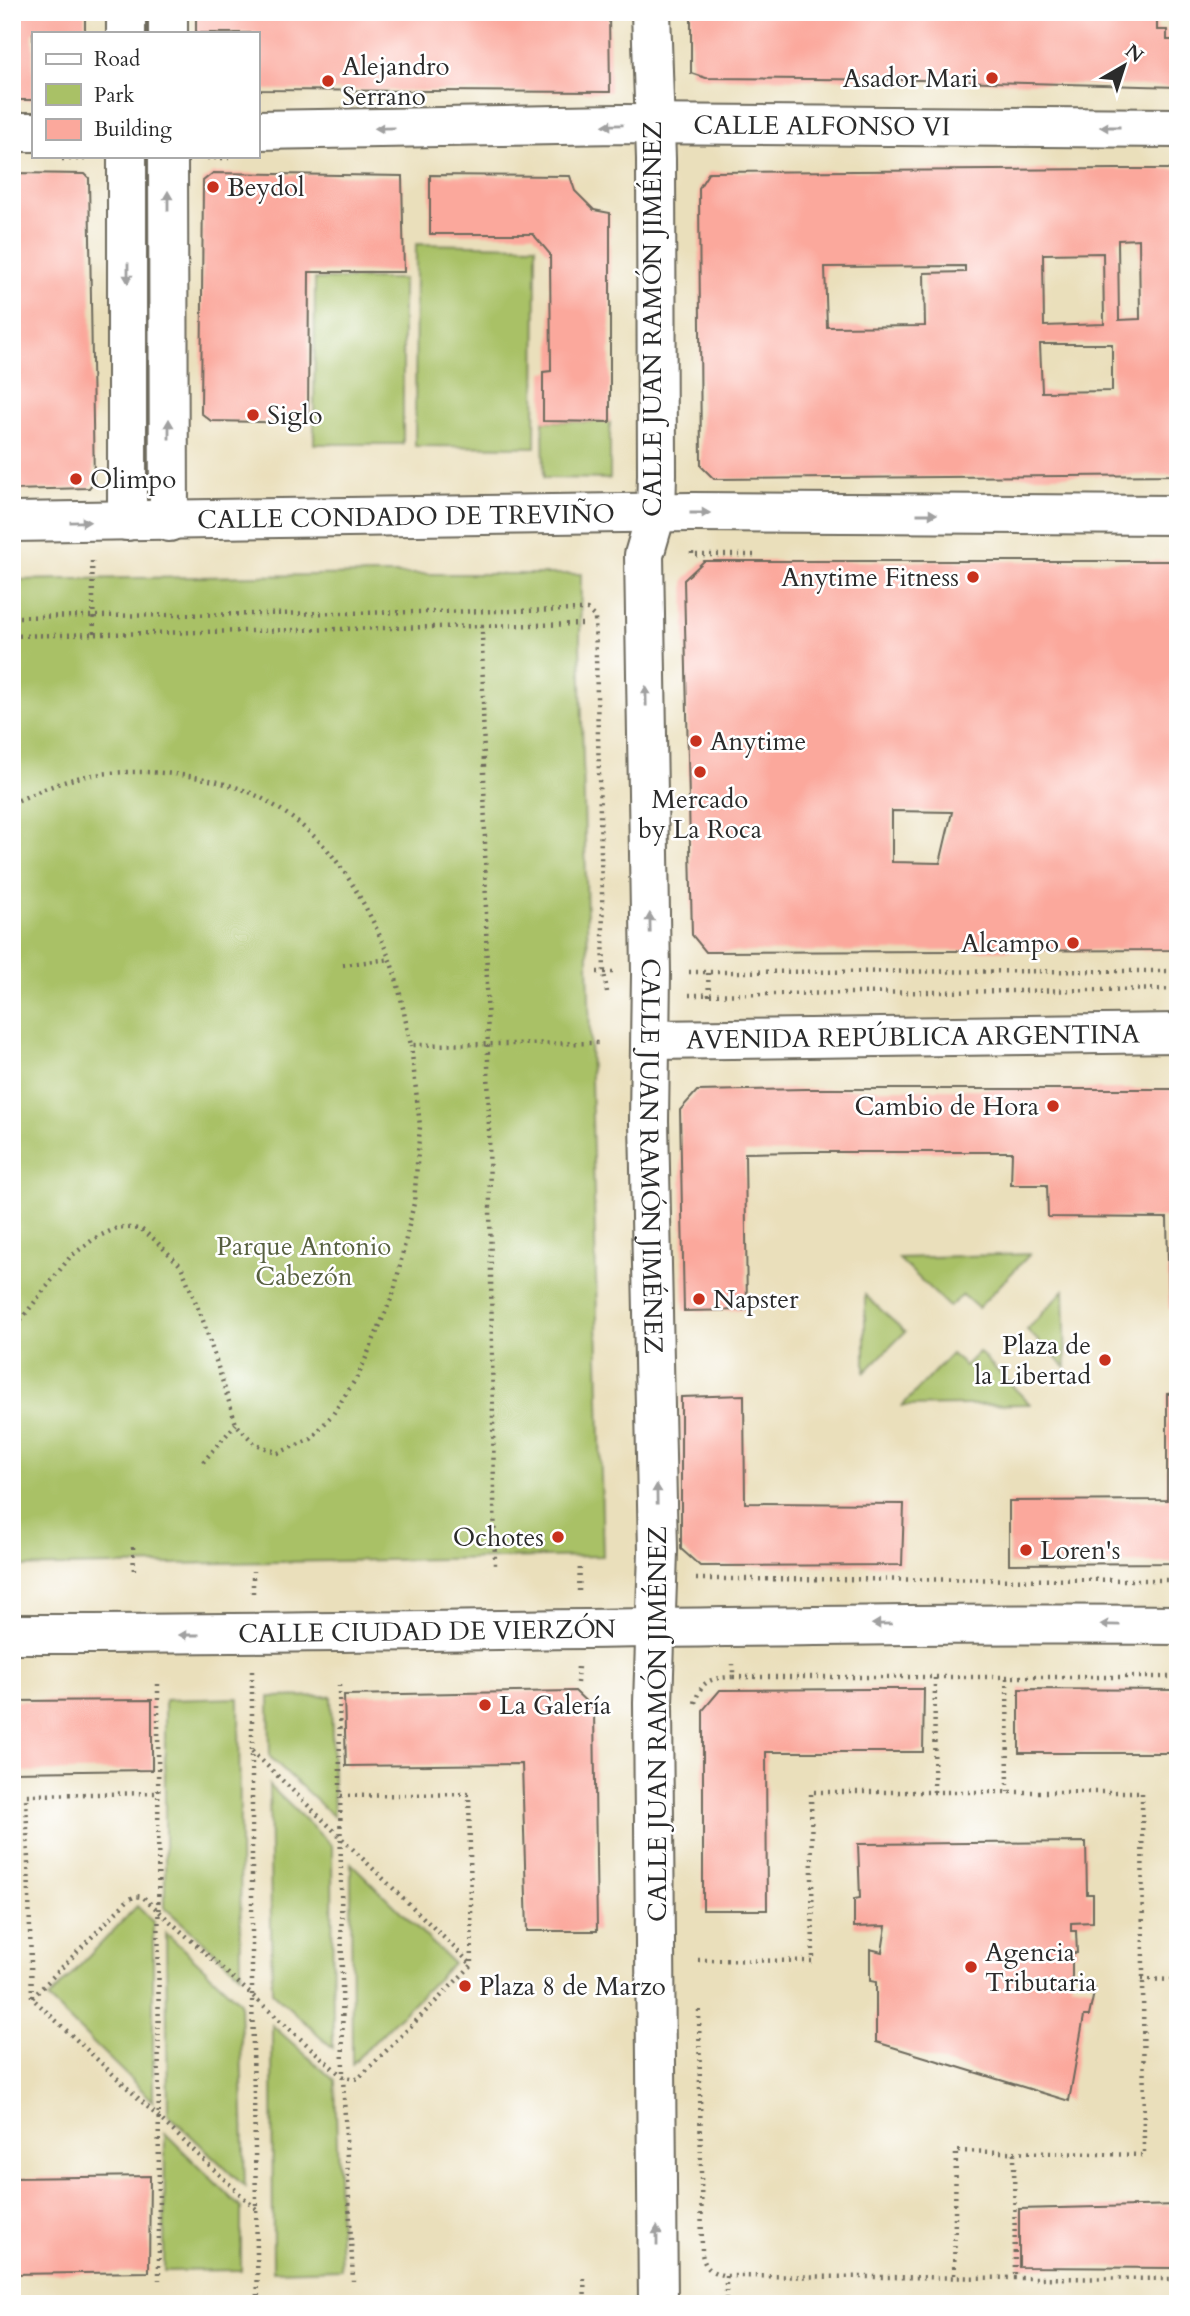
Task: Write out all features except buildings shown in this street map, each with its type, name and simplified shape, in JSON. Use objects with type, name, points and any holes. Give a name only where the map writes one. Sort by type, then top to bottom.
[{"type":"street","points":[[126,12],[126,32]]},
{"type":"street","points":[[168,12],[168,32]]},
{"type":"street","name":"CALLE JUAN RAMÓN JIMÉNEZ","points":[[651,12],[656,159],[656,514],[644,555],[651,1040],[649,1121],[658,1551],[653,1703],[658,2304]]},
{"type":"street","name":"CALLE ALFONSO VI","points":[[259,130],[654,125],[1178,128]]},
{"type":"street","points":[[12,132],[32,132]]},
{"type":"street","points":[[127,158],[127,521]]},
{"type":"street","points":[[168,158],[169,522]]},
{"type":"street","name":"CALLE CONDADO DE TREVIÑO","points":[[12,522],[169,522],[692,512],[1178,515]]},
{"type":"street","name":"AVENIDA REPÚBLICA ARGENTINA","points":[[651,1040],[1178,1033]]},
{"type":"street","name":"CALLE CIUDAD DE VIERZÓN","points":[[12,1634],[253,1635],[974,1623],[1178,1625]]},
{"type":"path","points":[[92,563],[94,634]]},
{"type":"path","points":[[12,617],[587,610],[593,612],[595,617],[607,992],[614,995],[650,995],[1178,989]]},
{"type":"path","points":[[12,636],[586,624]]},
{"type":"path","points":[[482,626],[495,1566]]},
{"type":"path","points":[[12,803],[90,775],[141,771],[199,778],[245,790],[283,812],[320,841],[365,907],[390,959],[411,1045],[419,1126],[414,1203],[394,1292],[359,1374],[333,1414],[311,1439],[278,1453],[254,1443],[236,1424],[204,1323],[181,1266],[141,1229],[119,1227],[95,1238],[70,1257],[12,1331]]},
{"type":"path","points":[[343,965],[390,959]]},
{"type":"path","points":[[687,972],[1178,971]]},
{"type":"path","points":[[411,1045],[598,1044]]},
{"type":"path","points":[[203,1462],[236,1424]]},
{"type":"path","points":[[133,1547],[134,1573]]},
{"type":"path","points":[[686,1578],[1178,1580]]},
{"type":"path","points":[[733,1677],[1178,1677]]},
{"type":"path","points":[[934,1792],[935,1678]]},
{"type":"path","points":[[1007,1678],[1007,1792]]},
{"type":"path","points":[[158,1684],[159,2280]]},
{"type":"path","points":[[252,1685],[252,1996],[258,2304]]},
{"type":"path","points":[[338,1685],[343,2077],[352,2281]]},
{"type":"path","points":[[695,1703],[696,1716]]},
{"type":"path","points":[[253,1751],[472,1965]]},
{"type":"path","points":[[698,1947],[698,1960],[813,1961],[811,1792],[1142,1793],[1144,2155],[956,2151],[954,2278]]},
{"type":"path","points":[[159,1793],[26,1795],[32,1998],[257,2210]]},
{"type":"path","points":[[32,1998],[128,1900],[136,1896],[143,1897],[343,2077],[358,2079],[472,1965],[469,1794],[341,1796]]},
{"type":"path","points":[[1142,1979],[1178,1980]]},
{"type":"path","points":[[699,2002],[702,2254],[708,2269],[726,2276],[1178,2279]]},
{"type":"path","points":[[1014,2153],[1015,2278]]},
{"type":"path","points":[[726,2276],[726,2304]]},
{"type":"path","points":[[584,2278],[585,2304]]},
{"type":"green space","points":[[416,244],[536,246],[535,447],[415,446]]},
{"type":"green space","points":[[315,279],[403,279],[403,444],[314,444]]},
{"type":"green space","points":[[543,421],[610,422],[610,479],[544,478]]},
{"type":"green space","name":"Parque Antonio Cabezón","points":[[376,574],[581,574],[580,641],[603,1556],[12,1567],[12,580]]},
{"type":"green space","points":[[1030,1254],[978,1308],[963,1295],[949,1307],[898,1258]]},
{"type":"green space","points":[[1064,1290],[1066,1368],[1027,1330]]},
{"type":"green space","points":[[865,1295],[905,1332],[865,1372]]},
{"type":"green space","points":[[979,1352],[1030,1404],[902,1406],[951,1354],[965,1366]]},
{"type":"green space","points":[[331,1696],[334,1817],[270,1757],[269,1697]]},
{"type":"green space","points":[[239,1698],[241,1975],[165,1908],[165,1700]]},
{"type":"green space","points":[[269,1785],[332,1846],[333,2048],[272,1992]]},
{"type":"green space","points":[[351,1863],[453,1963],[352,2064]]},
{"type":"green space","points":[[137,1906],[153,1922],[153,2101],[48,1999]]},
{"type":"green space","points":[[166,1933],[240,2002],[245,2187],[168,2114]]},
{"type":"green space","points":[[272,2025],[335,2081],[341,2269],[273,2271]]},
{"type":"green space","points":[[165,2133],[241,2208],[241,2270],[164,2271]]},
{"type":"place","name":"Asador Mari","points":[[992,78]]},
{"type":"place","name":"Alejandro Serrano","points":[[328,81]]},
{"type":"place","name":"Beydol","points":[[213,187]]},
{"type":"place","name":"Siglo","points":[[253,415]]},
{"type":"place","name":"Olimpo","points":[[76,479]]},
{"type":"place","name":"Anytime Fitness","points":[[973,577]]},
{"type":"place","name":"Anytime","points":[[696,741]]},
{"type":"place","name":"Mercado by La Roca","points":[[700,772]]},
{"type":"place","name":"Alcampo","points":[[1073,943]]},
{"type":"place","name":"Cambio de Hora","points":[[1053,1106]]},
{"type":"place","name":"Napster","points":[[699,1299]]},
{"type":"place","name":"Plaza de la Libertad","points":[[1105,1360]]},
{"type":"place","name":"Ochotes","points":[[558,1537]]},
{"type":"place","name":"Loren's","points":[[1026,1550]]},
{"type":"place","name":"La Galería","points":[[485,1705]]},
{"type":"place","name":"Agencia Tributaria","points":[[971,1967]]},
{"type":"place","name":"Plaza 8 de Marzo","points":[[465,1986]]}]
